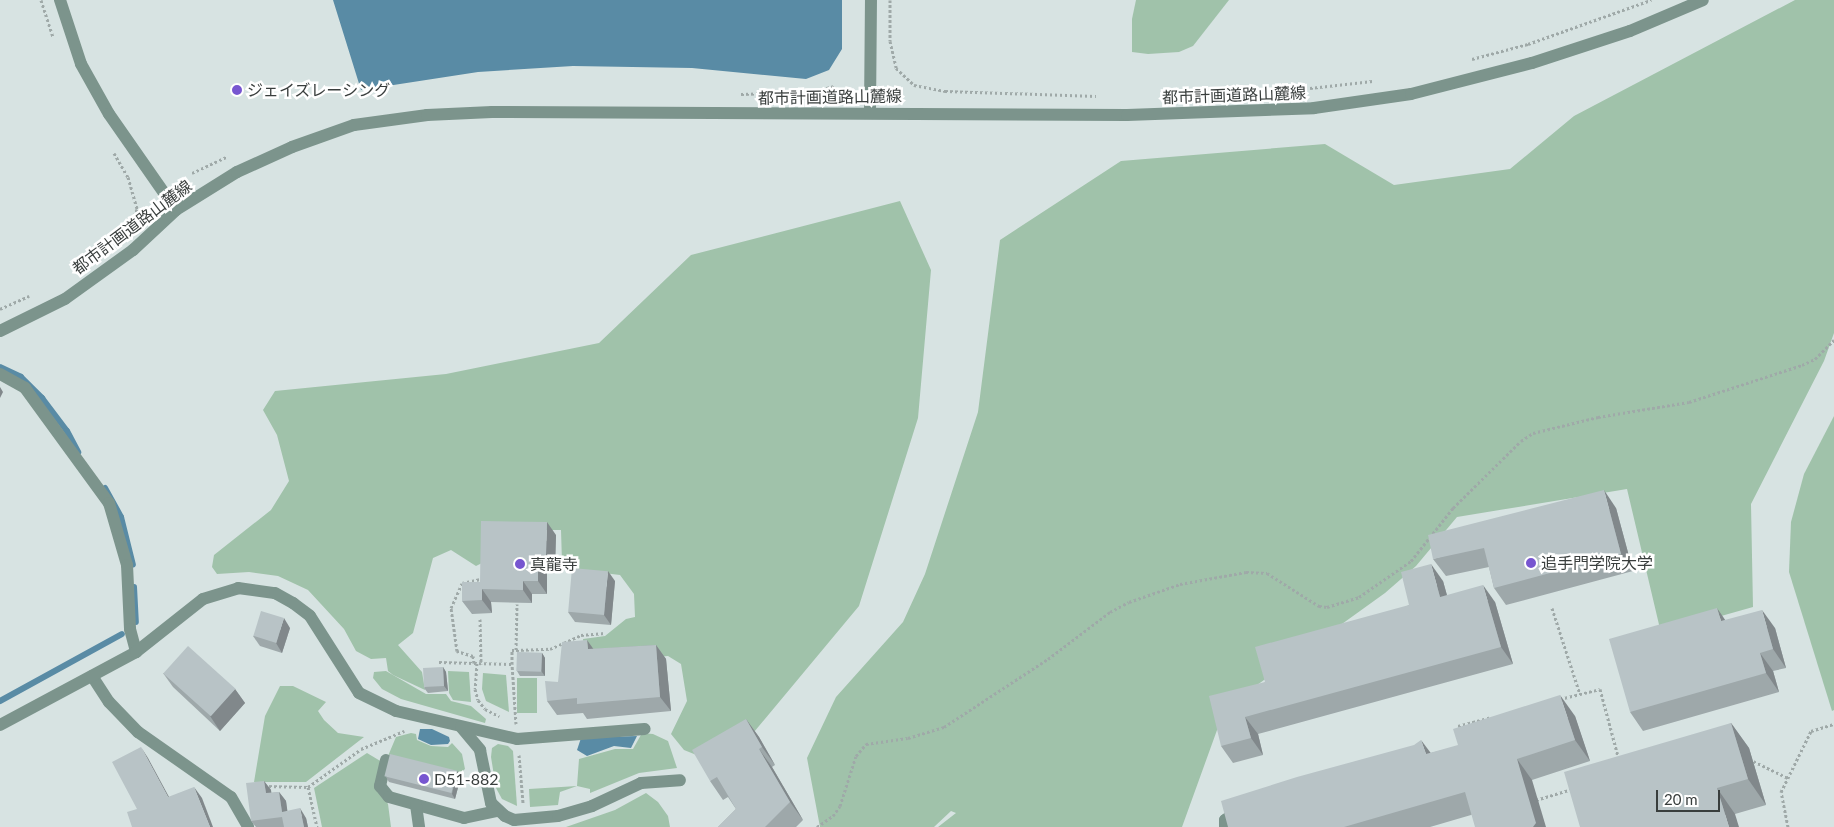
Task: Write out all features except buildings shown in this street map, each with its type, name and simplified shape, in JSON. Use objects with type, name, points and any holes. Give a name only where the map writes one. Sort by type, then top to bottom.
[{"type":"street","points":[[60,0],[81,64],[110,114],[176,210]]},
{"type":"street","points":[[870,112],[872,0]]},
{"type":"street","name":"都市計画道路山麓線","points":[[0,331],[64,299],[133,250],[176,210],[238,172],[292,147],[354,125],[427,115],[492,112],[870,112],[1128,115],[1314,108],[1411,94],[1532,63],[1630,31],[1703,0]]},
{"type":"street","points":[[0,374],[25,388],[64,438],[80,468],[115,515],[127,565],[130,629],[136,652]]},
{"type":"street","points":[[0,725],[136,652],[203,598],[238,588],[275,593],[293,602],[310,616],[359,693],[396,711],[457,723],[500,738],[517,740],[645,729]]},
{"type":"street","points":[[92,676],[109,702],[138,732],[231,797],[248,827]]},
{"type":"street","points":[[457,723],[480,750],[488,793],[497,810],[514,820],[558,822],[641,783],[680,780]]},
{"type":"street","points":[[386,760],[380,786],[389,797],[464,822],[497,810]]},
{"type":"street","points":[[416,805],[419,827]]},
{"type":"street","points":[[1225,827],[1225,820],[1251,806]]},
{"type":"path","points":[[890,0],[890,41],[896,68],[914,85],[945,91],[1098,96]]},
{"type":"path","points":[[1464,61],[1528,44],[1651,0]]},
{"type":"path","points":[[1194,94],[1310,88],[1379,80]]},
{"type":"path","points":[[110,246],[133,220],[137,209]]},
{"type":"path","points":[[0,309],[34,293]]},
{"type":"path","points":[[817,827],[833,816],[840,806],[856,756],[866,744],[908,738],[944,727],[1048,659],[1110,612],[1130,602],[1180,584],[1246,572],[1267,573],[1319,606],[1351,599],[1368,592],[1411,561],[1453,508],[1521,441],[1533,433],[1598,417],[1689,402],[1802,365],[1815,359],[1834,340]]},
{"type":"path","points":[[477,663],[473,656],[457,651],[451,608],[462,583],[481,579]]},
{"type":"path","points":[[516,650],[517,604]]},
{"type":"path","points":[[1552,608],[1580,694]]},
{"type":"path","points":[[480,619],[475,689],[481,705],[516,723]]},
{"type":"path","points":[[515,718],[512,650],[550,649],[581,635],[605,633]]},
{"type":"path","points":[[439,662],[512,664]]},
{"type":"path","points":[[1552,702],[1600,689],[1620,764]]},
{"type":"path","points":[[259,786],[295,784],[308,787],[378,739],[411,729],[420,716]]},
{"type":"path","points":[[1458,726],[1496,716]]},
{"type":"path","points":[[1788,827],[1781,792],[1811,731],[1834,724]]},
{"type":"path","points":[[518,748],[523,807]]},
{"type":"path","points":[[1745,757],[1788,778]]},
{"type":"path","points":[[308,787],[317,827]]},
{"type":"path","points":[[1529,802],[1576,788]]},
{"type":"green space","points":[[1136,0],[1229,0],[1193,46],[1179,52],[1148,54],[1132,52],[1132,19]]},
{"type":"green space","points":[[1795,0],[1834,0],[1834,333],[1824,361],[1751,504],[1753,607],[1661,633],[1627,489],[1457,517],[1416,566],[1385,593],[1225,708],[1182,827],[938,827],[956,813],[951,811],[934,827],[820,827],[807,758],[836,697],[903,622],[925,574],[978,412],[1000,240],[1121,161],[1325,144],[1394,185],[1510,169],[1574,116]]},
{"type":"green space","points":[[900,201],[931,270],[918,418],[859,606],[754,732],[699,756],[684,750],[671,734],[687,701],[681,664],[668,656],[601,661],[584,651],[583,639],[605,636],[626,619],[635,617],[634,594],[620,575],[579,570],[562,562],[561,530],[486,530],[482,563],[476,566],[451,550],[433,558],[413,633],[398,645],[422,672],[425,690],[388,671],[386,658],[371,659],[356,651],[344,629],[308,590],[278,576],[249,572],[217,574],[212,567],[214,555],[271,510],[289,481],[277,435],[263,410],[275,391],[446,374],[599,343],[691,255]]},
{"type":"green space","points":[[1834,416],[1834,710],[1832,711],[1789,572],[1791,522],[1804,474]]},
{"type":"green space","points":[[386,671],[426,694],[446,694],[451,701],[471,706],[486,719],[485,723],[401,699],[382,689],[373,678],[374,672]]},
{"type":"green space","points":[[448,671],[469,672],[471,702],[453,700],[449,693]]},
{"type":"green space","points":[[483,673],[506,675],[509,712],[486,701],[482,689]]},
{"type":"green space","points":[[517,678],[537,678],[537,713],[517,713]]},
{"type":"green space","points":[[280,686],[293,686],[326,702],[318,711],[324,720],[338,733],[364,737],[306,782],[254,782],[265,716]]},
{"type":"green space","points":[[411,733],[416,734],[417,740],[431,746],[448,747],[452,743],[462,754],[465,769],[459,774],[388,756],[396,737]]},
{"type":"green space","points":[[642,733],[653,734],[668,741],[677,768],[639,773],[590,793],[590,789],[577,786],[579,759],[615,749],[633,749]]},
{"type":"green space","points":[[498,744],[508,746],[513,751],[517,806],[502,799],[496,788],[491,757],[492,748]]},
{"type":"green space","points":[[367,753],[382,762],[376,787],[388,804],[391,827],[322,827],[314,788]]},
{"type":"green space","points":[[577,786],[560,792],[558,805],[530,807],[529,789]]},
{"type":"green space","points":[[646,793],[658,802],[668,816],[670,827],[566,827],[615,810]]},
{"type":"water","points":[[333,0],[842,0],[842,49],[829,70],[806,79],[692,68],[573,66],[478,72],[361,90]]},
{"type":"water","points":[[420,729],[432,729],[449,737],[450,741],[448,744],[431,745],[418,739]]},
{"type":"water","points":[[637,736],[631,748],[614,746],[587,756],[577,750],[581,738]]},
{"type":"waterway","points":[[0,367],[21,377],[42,398],[67,431],[78,452]]},
{"type":"waterway","points":[[105,488],[121,517],[133,565]]},
{"type":"waterway","points":[[134,587],[136,622]]},
{"type":"waterway","points":[[0,701],[122,634]]},
{"type":"place","name":"ジェイズレーシング","points":[[237,90]]},
{"type":"place","name":"追手門学院大学","points":[[1531,563]]},
{"type":"place","name":"真龍寺","points":[[520,564]]},
{"type":"place","name":"D51-882","points":[[424,779]]}]
